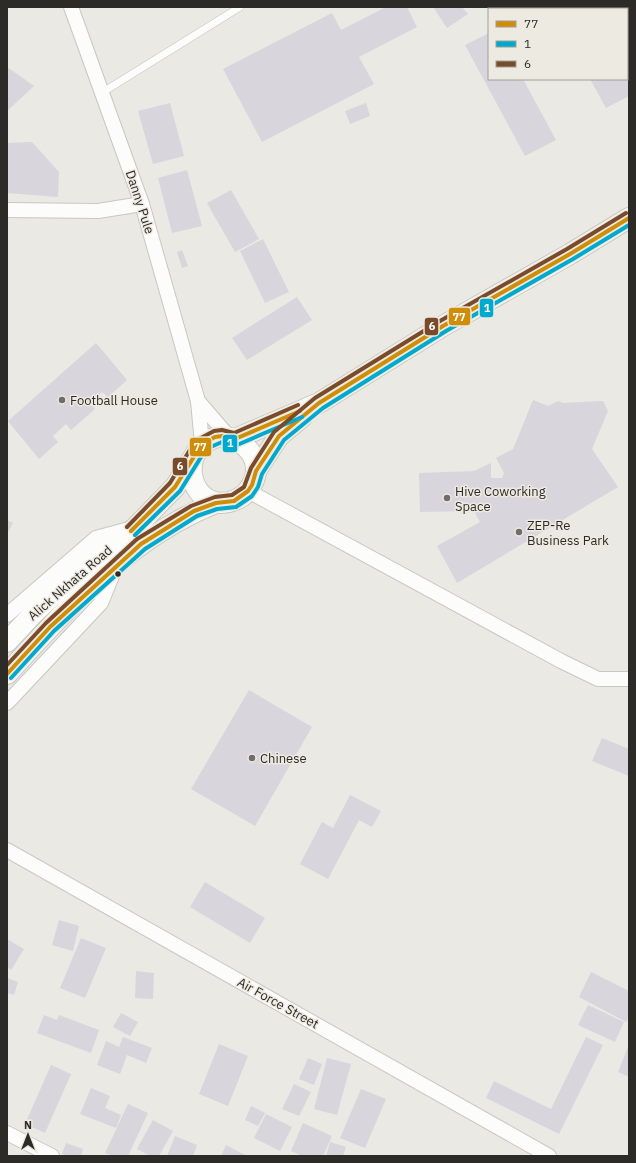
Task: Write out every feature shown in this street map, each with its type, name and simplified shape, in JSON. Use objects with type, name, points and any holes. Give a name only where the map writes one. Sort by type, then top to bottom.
[{"type":"main road","points":[[319,403],[232,438],[215,437],[197,451],[191,474],[193,482],[202,495],[216,503],[234,501],[248,491],[252,485],[256,471],[279,436],[319,403],[443,326],[570,254],[629,218]]},
{"type":"main road","points":[[232,438],[249,449],[255,463],[256,471]]},
{"type":"main road","name":"Alick Nkhata Road","points":[[7,642],[33,614],[74,576],[135,528],[175,487],[197,451]]},
{"type":"main road","name":"Alick Nkhata Road","points":[[7,674],[50,627],[141,544],[194,511],[216,503]]},
{"type":"street","name":"Danny Pule","points":[[71,7],[103,92],[142,204],[198,401],[197,451]]},
{"type":"street","points":[[7,210],[98,211],[142,204]]},
{"type":"street","name":"Danny Pule","points":[[198,401],[232,438]]},
{"type":"street","points":[[248,491],[561,661],[598,679],[629,679]]},
{"type":"street","name":"Alick Nkhata Road","points":[[7,615],[96,538],[135,528]]},
{"type":"street","points":[[7,703],[101,603],[117,565]]},
{"type":"street","name":"Air Force Street","points":[[7,850],[549,1156]]},
{"type":"street","points":[[7,1133],[52,1156]]},
{"type":"lane","points":[[103,92],[240,7]]},
{"type":"building","points":[[386,7],[407,7],[417,27],[359,57],[374,84],[262,142],[223,69],[332,13],[341,30]]},
{"type":"building","points":[[433,7],[462,7],[468,14],[447,28]]},
{"type":"building","points":[[549,7],[591,8],[550,8]]},
{"type":"building","points":[[488,34],[488,80],[524,80],[556,140],[525,156],[465,45]]},
{"type":"building","points":[[7,67],[34,86],[7,111]]},
{"type":"building","points":[[628,74],[629,96],[606,108],[591,80],[628,80]]},
{"type":"building","points":[[170,103],[184,156],[153,164],[138,111]]},
{"type":"building","points":[[366,103],[370,116],[350,124],[345,111]]},
{"type":"building","points":[[32,142],[59,172],[58,197],[7,193],[7,143]]},
{"type":"building","points":[[187,170],[202,226],[172,233],[158,178]]},
{"type":"building","points":[[231,190],[259,239],[235,252],[207,203]]},
{"type":"building","points":[[263,239],[289,292],[265,303],[240,251]]},
{"type":"building","points":[[182,250],[188,266],[182,268],[177,252]]},
{"type":"building","points":[[297,297],[312,320],[247,360],[232,338]]},
{"type":"building","name":"Football House","points":[[96,343],[127,380],[108,397],[102,392],[89,403],[95,409],[71,430],[66,424],[53,436],[58,442],[39,459],[8,421]]},
{"type":"building","points":[[533,400],[548,406],[558,401],[563,403],[603,401],[608,411],[592,449],[618,487],[457,583],[437,546],[480,522],[474,511],[420,512],[419,473],[474,471],[491,463],[491,478],[502,478],[504,473],[496,458],[513,449]]},
{"type":"building","points":[[7,520],[13,523],[7,534]]},
{"type":"building","name":"Chinese","points":[[249,690],[312,727],[255,826],[191,789]]},
{"type":"building","points":[[602,738],[629,749],[629,776],[592,761]]},
{"type":"building","points":[[350,795],[381,811],[372,827],[359,820],[328,879],[300,864],[322,822],[333,828]]},
{"type":"building","points":[[205,882],[265,918],[250,943],[190,907]]},
{"type":"building","points":[[59,920],[79,926],[73,951],[52,945]]},
{"type":"building","points":[[81,938],[106,948],[85,998],[60,988]]},
{"type":"building","points":[[7,939],[24,949],[11,970],[7,967]]},
{"type":"building","points":[[136,971],[154,973],[153,999],[135,998]]},
{"type":"building","points":[[591,972],[629,991],[629,1017],[626,1022],[579,997]]},
{"type":"building","points":[[7,978],[18,982],[14,995],[7,993]]},
{"type":"building","points":[[588,1005],[624,1022],[615,1042],[578,1025]]},
{"type":"building","points":[[121,1013],[138,1022],[130,1036],[113,1027]]},
{"type":"building","points":[[44,1015],[57,1020],[59,1015],[99,1030],[91,1053],[37,1033]]},
{"type":"building","points":[[123,1037],[152,1048],[146,1063],[127,1055],[120,1074],[97,1065],[106,1041],[119,1047]]},
{"type":"building","points":[[586,1037],[603,1045],[559,1134],[486,1098],[494,1081],[551,1109]]},
{"type":"building","points":[[219,1044],[248,1056],[228,1106],[199,1094]]},
{"type":"building","points":[[629,1044],[629,1077],[618,1072]]},
{"type":"building","points":[[308,1058],[322,1064],[314,1085],[299,1079]]},
{"type":"building","points":[[327,1058],[351,1064],[337,1115],[314,1109]]},
{"type":"building","points":[[51,1065],[71,1074],[45,1133],[25,1124]]},
{"type":"building","points":[[294,1084],[311,1092],[299,1116],[282,1109]]},
{"type":"building","points":[[91,1088],[110,1096],[105,1108],[121,1115],[116,1128],[80,1114]]},
{"type":"building","points":[[361,1089],[386,1099],[365,1148],[340,1138]]},
{"type":"building","points":[[128,1104],[148,1113],[128,1156],[113,1156],[105,1153]]},
{"type":"building","points":[[251,1106],[265,1113],[258,1126],[245,1120]]},
{"type":"building","points":[[266,1114],[292,1127],[280,1151],[254,1138]]},
{"type":"building","points":[[153,1120],[173,1131],[159,1156],[150,1156],[137,1149]]},
{"type":"building","points":[[303,1123],[332,1136],[323,1156],[302,1156],[291,1151]]},
{"type":"building","points":[[175,1136],[197,1145],[193,1156],[167,1156]]},
{"type":"building","points":[[330,1142],[346,1147],[343,1156],[326,1156]]},
{"type":"building","points":[[66,1143],[83,1149],[81,1156],[69,1156],[62,1154]]},
{"type":"building","points":[[226,1145],[245,1155],[245,1156],[221,1156]]},
{"type":"transit line","name":"6","points":[[7,665],[46,623],[137,539],[191,506],[215,497],[232,495],[244,487],[251,468],[274,432],[315,398],[440,321],[567,249],[626,213]]},
{"type":"transit line","name":"77","points":[[7,674],[50,627],[141,544],[194,511],[216,503],[234,501],[248,491],[252,485],[256,471],[279,436],[319,403],[443,326],[570,254],[629,218]]},
{"type":"transit line","name":"1","points":[[11,678],[54,631],[145,549],[197,516],[217,509],[236,507],[252,496],[258,487],[262,474],[284,440],[323,408],[446,331],[573,259],[629,225]]},
{"type":"transit line","name":"6","points":[[127,527],[170,483],[191,448],[199,439],[214,431],[222,430],[234,433],[298,405]]},
{"type":"transit line","name":"77","points":[[131,531],[175,487],[202,444],[215,437],[222,436],[235,439],[300,411]]},
{"type":"transit line","name":"1","points":[[135,535],[180,491],[206,449],[222,442],[237,445],[302,417]]},
{"type":"place","name":"Football House","points":[[62,400]]},
{"type":"place","name":"Hive Coworking Space","points":[[447,498]]},
{"type":"place","name":"ZEP-Re Business Park","points":[[519,532]]},
{"type":"place","name":"Chinese","points":[[252,758]]}]
